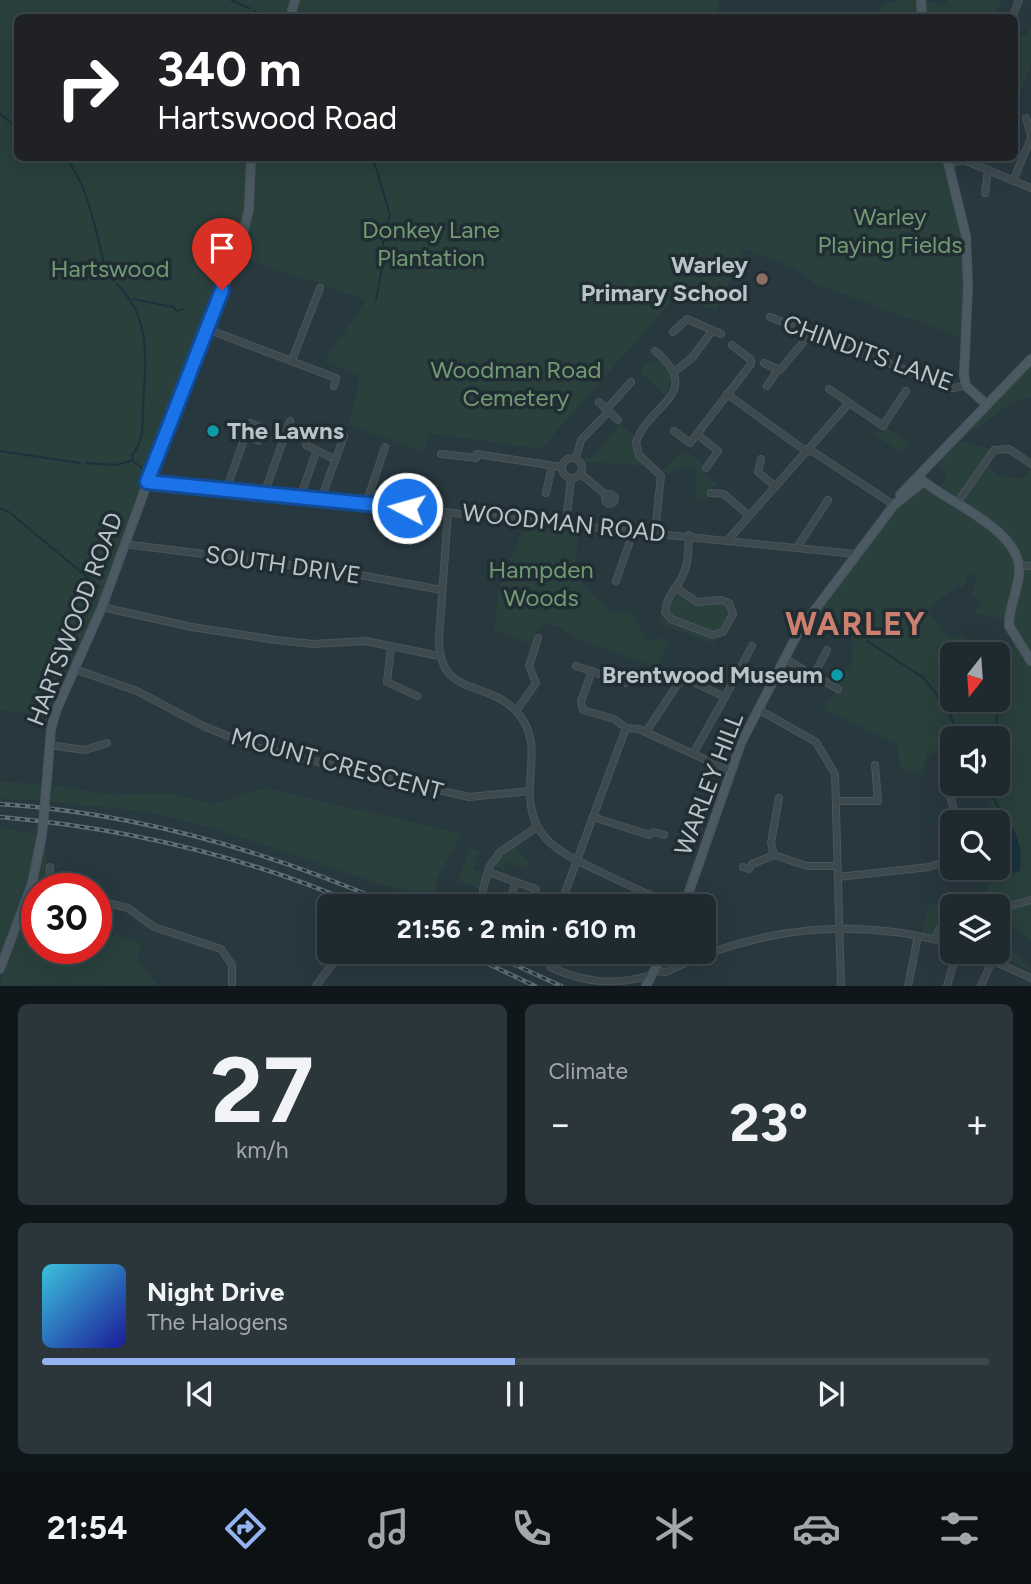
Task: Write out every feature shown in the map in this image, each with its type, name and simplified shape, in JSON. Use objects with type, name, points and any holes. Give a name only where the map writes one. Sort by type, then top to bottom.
[{"type":"street","points":[[1013,181],[1031,136],[1026,118]]},
{"type":"street","name":"HARTSWOOD ROAD","points":[[36,873],[49,745],[57,711],[102,607],[147,482],[243,237],[249,209],[251,161]]},
{"type":"street","points":[[948,161],[966,236],[966,386],[987,405]]},
{"type":"street","points":[[969,161],[1031,188]]},
{"type":"street","points":[[985,193],[988,170]]},
{"type":"street","points":[[292,360],[320,288]]},
{"type":"street","name":"CHINDITS LANE","points":[[770,317],[952,388],[966,386]]},
{"type":"street","points":[[673,332],[687,319],[721,334]]},
{"type":"street","points":[[207,329],[336,378],[334,386]]},
{"type":"street","points":[[675,371],[692,358],[712,331]]},
{"type":"street","points":[[767,386],[810,334]]},
{"type":"street","points":[[674,431],[690,443],[752,362],[732,345]]},
{"type":"street","points":[[655,351],[675,371],[675,386],[670,398],[636,442],[639,455],[661,475],[656,532]]},
{"type":"street","name":"WARLEY HILL","points":[[688,894],[730,771],[758,709],[801,626],[894,505],[921,482],[933,458],[1031,359]]},
{"type":"street","points":[[764,363],[777,371]]},
{"type":"street","points":[[576,458],[581,440],[631,382]]},
{"type":"street","points":[[829,389],[883,426],[906,391]]},
{"type":"street","points":[[727,394],[894,505]]},
{"type":"street","points":[[599,402],[618,420]]},
{"type":"street","points":[[728,540],[849,403]]},
{"type":"street","points":[[264,494],[290,421]]},
{"type":"street","points":[[226,490],[250,424],[263,428]]},
{"type":"street","points":[[697,434],[718,451],[706,468]]},
{"type":"street","points":[[305,435],[304,443],[316,452],[330,457]]},
{"type":"street","points":[[245,436],[259,441]]},
{"type":"street","points":[[321,499],[344,436]]},
{"type":"street","points":[[366,504],[385,447]]},
{"type":"street","points":[[957,503],[993,450],[1010,449],[1031,464]]},
{"type":"street","points":[[300,498],[316,452]]},
{"type":"street","points":[[441,454],[477,455],[561,467]]},
{"type":"street","points":[[561,467],[566,459],[576,458]]},
{"type":"street","points":[[576,458],[581,463],[580,473]]},
{"type":"street","name":"WARLEY HILL","points":[[921,482],[933,458]]},
{"type":"street","points":[[761,459],[756,468],[760,475],[776,487]]},
{"type":"street","points":[[546,493],[552,466]]},
{"type":"street","points":[[561,467],[565,476],[571,478],[580,473]]},
{"type":"street","points":[[580,473],[607,496]]},
{"type":"street","points":[[752,479],[760,475]]},
{"type":"street","points":[[566,524],[571,478]]},
{"type":"street","name":"WOODMAN ROAD","points":[[147,482],[798,546],[855,554]]},
{"type":"street","points":[[921,482],[957,503],[1001,536],[1019,565],[1009,626],[1031,661]]},
{"type":"street","points":[[711,493],[724,494],[748,515]]},
{"type":"street","points":[[798,546],[828,500]]},
{"type":"street","points":[[448,512],[439,656],[446,672],[453,679],[496,697],[516,711],[532,744],[530,791],[537,827],[557,850],[649,894]]},
{"type":"street","points":[[616,580],[634,530]]},
{"type":"street","points":[[675,587],[697,602],[720,600],[729,603],[733,614],[726,629],[713,635],[668,617],[666,605],[675,587],[685,572],[689,535]]},
{"type":"street","name":"SOUTH DRIVE","points":[[124,544],[338,571],[442,590]]},
{"type":"street","points":[[1019,565],[1031,566]]},
{"type":"street","points":[[102,607],[169,622],[276,640],[313,644],[366,641],[439,656]]},
{"type":"street","points":[[516,711],[536,682],[525,665],[538,638]]},
{"type":"street","points":[[693,754],[752,646]]},
{"type":"street","points":[[391,647],[387,682],[415,693]]},
{"type":"street","points":[[814,675],[827,650]]},
{"type":"street","points":[[785,659],[838,689]]},
{"type":"street","points":[[576,666],[626,683]]},
{"type":"street","name":"MOUNT CRESCENT","points":[[74,669],[137,691],[203,726],[255,747],[469,797],[530,791]]},
{"type":"street","points":[[592,671],[581,701],[583,710],[614,719],[626,728],[634,727],[730,771]]},
{"type":"street","points":[[646,732],[677,680],[689,680],[725,697]]},
{"type":"street","points":[[758,709],[816,742],[833,767],[838,801],[841,985]]},
{"type":"street","points":[[565,894],[626,728]]},
{"type":"street","points":[[49,745],[85,750],[107,743]]},
{"type":"street","points":[[838,801],[878,801],[875,765]]},
{"type":"street","points":[[774,855],[771,843],[779,798]]},
{"type":"street","points":[[593,817],[634,833],[649,835],[654,832],[664,835]]},
{"type":"street","points":[[483,890],[488,872],[500,852],[537,827]]},
{"type":"street","points":[[743,867],[750,869],[752,864],[774,855],[807,866],[837,866]]},
{"type":"street","points":[[838,877],[929,867],[940,863]]},
{"type":"street","points":[[50,867],[50,873]]},
{"type":"street","points":[[488,872],[536,888]]},
{"type":"street","points":[[512,894],[516,882]]},
{"type":"street","points":[[1010,906],[1031,900]]},
{"type":"street","points":[[112,904],[128,908],[154,927],[221,949],[232,965],[232,985]]},
{"type":"street","name":"HARTSWOOD ROAD","points":[[0,969],[21,915]]},
{"type":"street","points":[[550,964],[550,967],[573,977],[603,984],[632,983],[653,973],[666,972],[708,954],[763,937],[838,928],[940,940]]},
{"type":"street","points":[[935,939],[940,928]]},
{"type":"street","points":[[908,985],[918,936]]},
{"type":"street","points":[[316,985],[329,964]]},
{"type":"street","points":[[646,985],[656,964]]},
{"type":"street","points":[[947,985],[953,964]]},
{"type":"street","points":[[981,985],[991,964]]},
{"type":"street","points":[[1003,964],[1031,978]]},
{"type":"green space","points":[[0,0],[720,0],[718,14],[14,14],[14,161],[948,161],[966,236],[965,339],[816,284],[796,269],[745,249],[716,310],[676,296],[541,449],[429,433],[424,452],[349,425],[360,375],[324,362],[366,300],[243,258],[240,250],[55,716],[0,710]]},
{"type":"green space","points":[[897,0],[916,0],[918,14],[879,14],[881,6]]},
{"type":"green space","points":[[925,0],[945,6],[948,0],[1001,0],[996,14],[923,14]]},
{"type":"green space","points":[[1031,26],[1031,64],[1018,100],[1018,74],[1022,68],[1018,58],[1018,38],[1028,35]]},
{"type":"green space","points":[[659,360],[667,367],[672,380],[665,395],[640,372],[648,361],[652,364]]},
{"type":"green space","points":[[1031,362],[1031,397],[1011,403],[960,441],[994,450],[987,460],[996,475],[1022,479],[1031,470],[1031,940],[1010,924],[1010,894],[984,894],[992,881],[1010,880],[1010,810],[994,810],[987,796],[1010,796],[1010,726],[940,726],[940,752],[928,754],[920,774],[900,769],[898,744],[824,709],[852,662],[851,647],[854,647],[851,637],[815,607],[894,505],[925,487],[957,503],[960,499],[940,486],[948,474],[939,466],[942,457]]},
{"type":"green space","points":[[620,425],[637,438],[636,449],[652,466],[585,462],[584,459],[591,458]]},
{"type":"green space","points":[[885,427],[909,442],[902,452],[874,435],[877,431],[881,433]]},
{"type":"green space","points":[[685,450],[705,466],[701,473],[719,486],[711,486],[709,500],[696,499],[696,469],[683,467],[665,473],[663,470]]},
{"type":"green space","name":"Hampden Woods","points":[[525,523],[579,528],[577,567],[584,584],[612,612],[631,611],[647,641],[659,638],[669,642],[657,668],[570,636],[563,628],[546,623],[537,630],[530,644],[494,630],[499,589]]},
{"type":"green space","points":[[676,593],[698,605],[722,602],[728,605],[731,614],[722,629],[711,631],[670,616],[667,609]]},
{"type":"green space","points":[[659,616],[713,636],[715,644],[662,625]]},
{"type":"green space","points":[[0,782],[42,784],[40,800],[0,799]]},
{"type":"green space","points":[[52,785],[113,795],[170,793],[213,804],[266,788],[462,834],[439,874],[434,894],[417,894],[178,819],[131,810],[51,802]]},
{"type":"green space","points":[[0,828],[42,835],[41,844],[46,843],[47,873],[21,873],[21,915],[19,906],[0,956]]},
{"type":"green space","points":[[514,844],[529,863],[527,869],[507,862],[504,870],[492,865]]},
{"type":"green space","points":[[470,848],[480,852],[473,869],[488,875],[483,890],[458,880]]},
{"type":"green space","points":[[940,903],[940,933],[935,939],[921,936],[929,905]]},
{"type":"green space","points":[[21,929],[21,964],[112,964],[112,937],[117,934],[142,944],[137,960],[157,985],[0,985]]},
{"type":"green space","points":[[1010,950],[1031,968],[1030,971],[1010,962]]},
{"type":"water","points":[[1010,829],[1014,829],[1021,851],[1020,871],[1010,873]]},
{"type":"waterway","points":[[231,0],[249,8]]},
{"type":"waterway","points":[[254,11],[259,14]]},
{"type":"waterway","points":[[0,114],[14,125]]},
{"type":"waterway","points":[[68,161],[82,185],[108,276],[113,280]]},
{"type":"waterway","points":[[374,161],[390,215],[383,237],[383,260]]},
{"type":"waterway","points":[[376,300],[382,267]]},
{"type":"waterway","points":[[117,284],[129,298],[142,327],[145,358],[142,433],[132,455],[133,461],[146,471]]},
{"type":"waterway","points":[[133,299],[173,307],[177,311],[183,309]]},
{"type":"waterway","points":[[0,451],[80,463]]},
{"type":"waterway","points":[[86,463],[116,465],[131,461]]},
{"type":"waterway","points":[[0,508],[9,512],[99,587]]},
{"type":"waterway","points":[[867,641],[924,678],[949,712],[955,726]]},
{"type":"waterway","points":[[996,726],[998,712]]},
{"type":"waterway","points":[[992,796],[1000,810]]},
{"type":"railway","points":[[0,804],[102,816],[202,838],[299,868],[366,894]]},
{"type":"railway","points":[[0,817],[93,829],[184,847],[274,873],[332,894]]},
{"type":"railway","points":[[488,964],[535,986]]},
{"type":"railway","points":[[513,964],[561,986]]},
{"type":"place","name":"Warley Primary School","points":[[762,279]]},
{"type":"place","name":"The Lawns","points":[[213,431]]},
{"type":"place","name":"Brentwood Museum","points":[[837,675]]},
{"type":"district","name":"WARLEY","points":[[856,624]]},
{"type":"route","points":[[222,290],[147,482],[407,508]]},
{"type":"park label","name":"Warley Playing Fields","points":[[890,231]]},
{"type":"park label","name":"Donkey Lane Plantation","points":[[431,244]]},
{"type":"park label","name":"Hartswood","points":[[110,269]]},
{"type":"park label","name":"Woodman Road Cemetery","points":[[516,384]]}]
